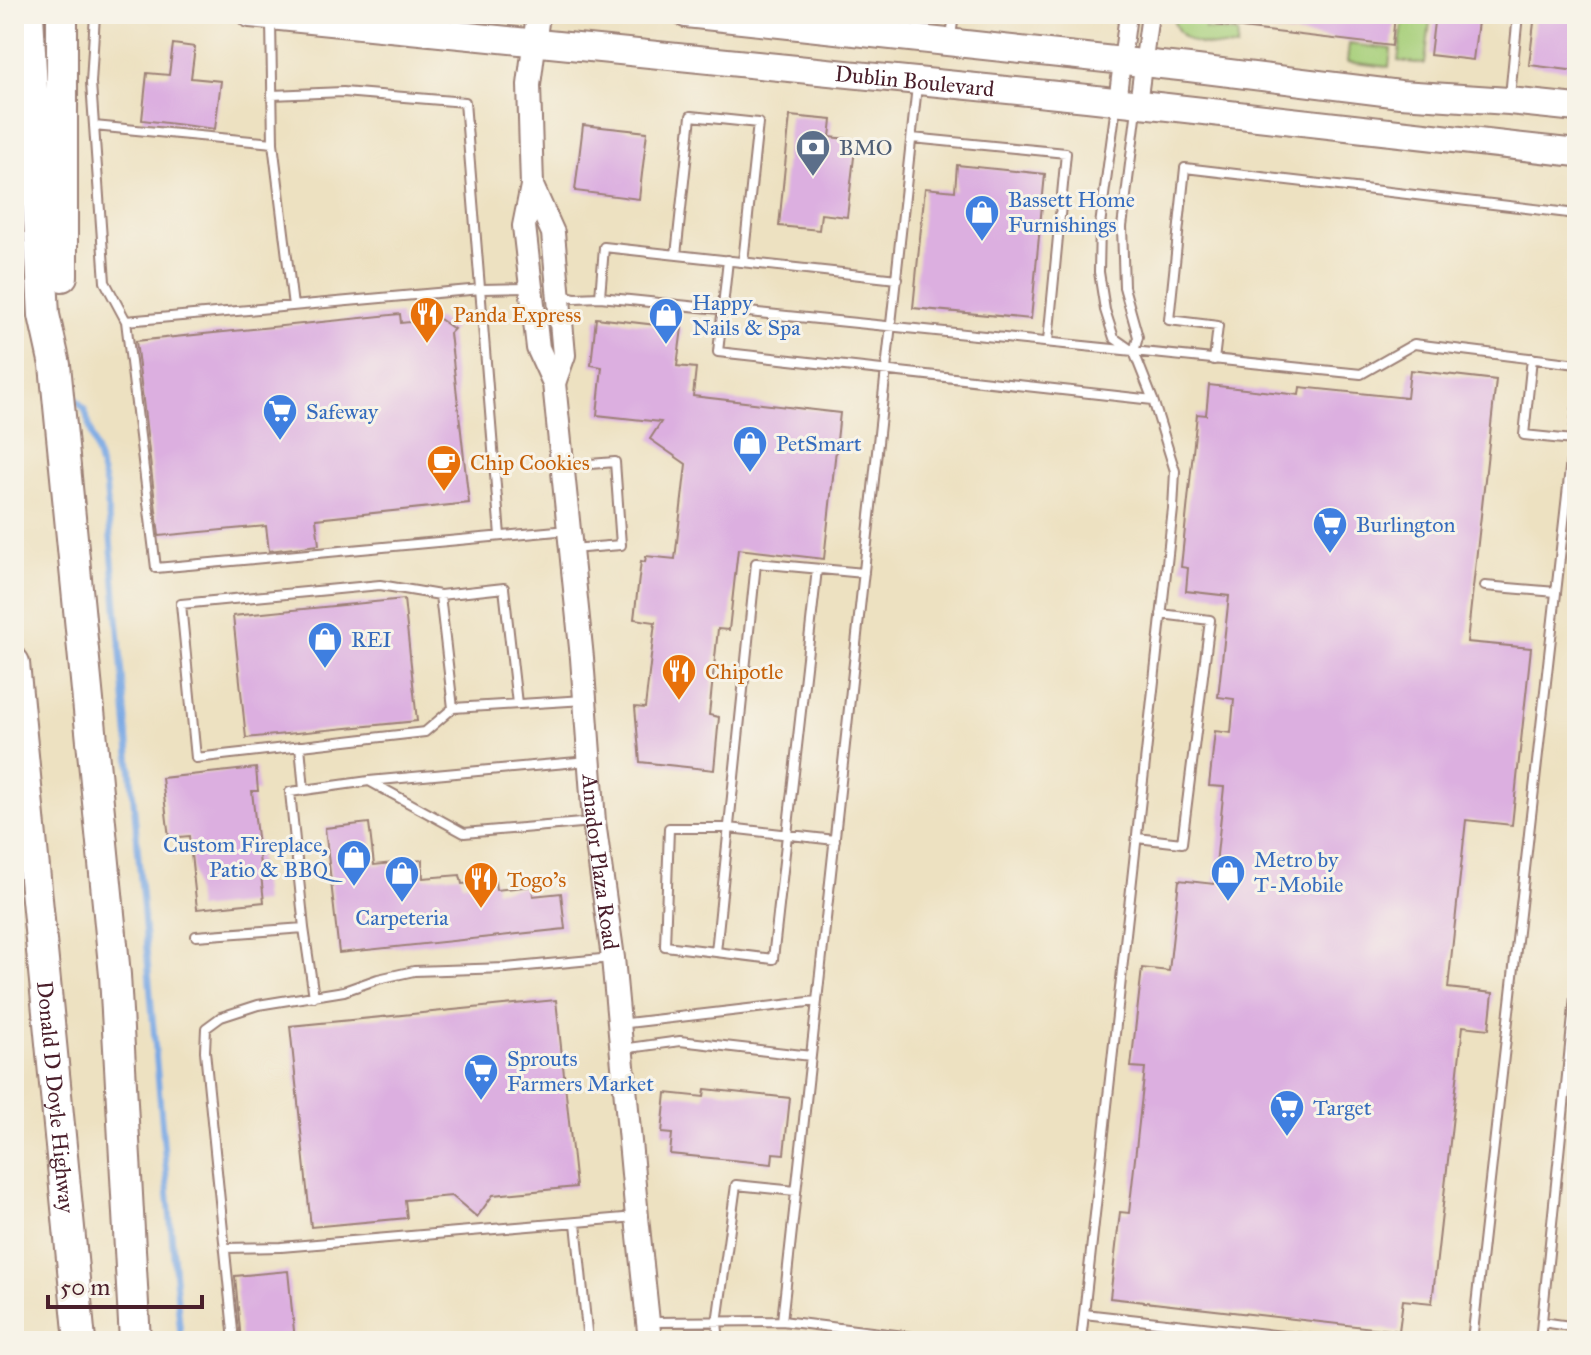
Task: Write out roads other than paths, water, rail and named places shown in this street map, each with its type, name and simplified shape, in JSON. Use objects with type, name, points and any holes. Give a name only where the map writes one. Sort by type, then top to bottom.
[{"type":"highway","points":[[28,14],[44,315],[55,365],[115,975],[135,1341]]},
{"type":"highway","points":[[55,365],[62,311],[62,14]]},
{"type":"highway","name":"Donald D Doyle Highway","points":[[14,663],[80,1341]]},
{"type":"main road","name":"Dublin Boulevard","points":[[686,14],[1400,94],[1577,108]]},
{"type":"main road","name":"Dublin Boulevard","points":[[260,15],[918,81],[1577,153]]},
{"type":"street","name":"Amador Plaza Road","points":[[538,14],[529,85],[532,186],[524,226],[538,348],[554,383],[594,822],[613,958],[649,1332]]},
{"type":"street","points":[[1128,14],[1133,63]]},
{"type":"street","points":[[1127,103],[1133,63],[1150,14]]},
{"type":"street","name":"Amador Plaza Road","points":[[532,186],[553,233],[560,295],[564,355],[554,383]]},
{"type":"lane","points":[[95,14],[91,83],[105,282],[126,321],[156,568],[500,536],[621,545],[615,462],[563,466]]},
{"type":"lane","points":[[950,43],[954,14]]},
{"type":"lane","points":[[1509,101],[1518,14]]},
{"type":"lane","points":[[260,15],[272,95],[273,143],[293,306]]},
{"type":"lane","points":[[782,1321],[918,81]]},
{"type":"lane","points":[[272,95],[343,92],[465,102],[500,536]]},
{"type":"lane","points":[[1127,103],[1122,227],[1124,287],[1138,337],[1134,352]]},
{"type":"lane","points":[[1081,1341],[1175,471],[1134,352],[1114,338],[1105,310],[1099,272],[1100,225],[1127,103]]},
{"type":"lane","points":[[676,255],[691,116],[704,117],[758,123],[743,262]]},
{"type":"lane","points":[[94,126],[273,143]]},
{"type":"lane","points":[[912,138],[1066,153],[1048,341]]},
{"type":"lane","points":[[1214,360],[1218,326],[1169,320],[1185,168],[1577,214]]},
{"type":"lane","points":[[600,297],[604,247],[897,279]]},
{"type":"lane","points":[[728,260],[718,352],[1153,400]]},
{"type":"lane","points":[[126,321],[481,289],[530,288]]},
{"type":"lane","points":[[560,295],[1361,374],[1414,344],[1577,364]]},
{"type":"lane","points":[[1532,358],[1524,435],[1573,440]]},
{"type":"lane","points":[[1472,1341],[1577,406]]},
{"type":"lane","points":[[716,952],[756,563],[864,573]]},
{"type":"lane","points":[[817,569],[787,835],[773,959],[665,946],[669,828],[729,828],[787,835],[835,840]]},
{"type":"lane","points":[[517,704],[504,588],[440,595],[380,585],[181,604],[196,758],[425,732],[453,708],[585,700]]},
{"type":"lane","points":[[1485,586],[1556,592]]},
{"type":"lane","points":[[440,595],[453,708]]},
{"type":"lane","points":[[1137,838],[1182,843],[1210,620],[1161,614]]},
{"type":"lane","points":[[300,746],[304,790]]},
{"type":"lane","points":[[314,997],[290,792],[369,781],[589,761]]},
{"type":"lane","points":[[369,781],[464,833],[594,822]]},
{"type":"lane","points":[[196,936],[304,928]]},
{"type":"lane","points":[[234,1341],[205,1051],[206,1028],[221,1017],[258,1005],[344,991],[414,971],[506,968],[613,958]]},
{"type":"lane","points":[[1540,1341],[1577,977]]},
{"type":"lane","points":[[619,1024],[817,1001]]},
{"type":"lane","points":[[621,1049],[680,1041],[811,1056]]},
{"type":"lane","points":[[719,1341],[717,1323],[736,1185],[796,1191]]},
{"type":"lane","points":[[225,1248],[281,1247],[637,1217]]},
{"type":"lane","points":[[576,1223],[588,1341]]},
{"type":"lane","points":[[1084,1314],[1330,1341]]},
{"type":"lane","points":[[649,1332],[717,1323],[782,1321],[945,1341]]},
{"type":"lane","points":[[1542,1322],[1577,1327]]},
{"type":"lane","points":[[1187,1341],[1189,1326]]},
{"type":"waterway","points":[[70,392],[85,410],[106,487],[181,1341]]},
{"type":"place","name":"BMO","points":[[813,178]]},
{"type":"place","name":"Bassett Home Furnishings","points":[[982,243]]},
{"type":"place","name":"Panda Express","points":[[427,345]]},
{"type":"place","name":"Happy Nails & Spa","points":[[666,346]]},
{"type":"place","name":"Safeway","points":[[280,442]]},
{"type":"place","name":"PetSmart","points":[[750,474]]},
{"type":"place","name":"Chip Cookies","points":[[444,493]]},
{"type":"place","name":"Burlington","points":[[1330,555]]},
{"type":"place","name":"REI","points":[[325,670]]},
{"type":"place","name":"Chipotle","points":[[679,702]]},
{"type":"place","name":"Custom Fireplace, Patio & BBQ","points":[[354,888]]},
{"type":"place","name":"Metro by T-Mobile","points":[[1228,903]]},
{"type":"place","name":"Carpeteria","points":[[402,904]]},
{"type":"place","name":"Togo's","points":[[481,910]]},
{"type":"place","name":"Sprouts Farmers Market","points":[[481,1102]]},
{"type":"place","name":"Target","points":[[1287,1138]]}]
